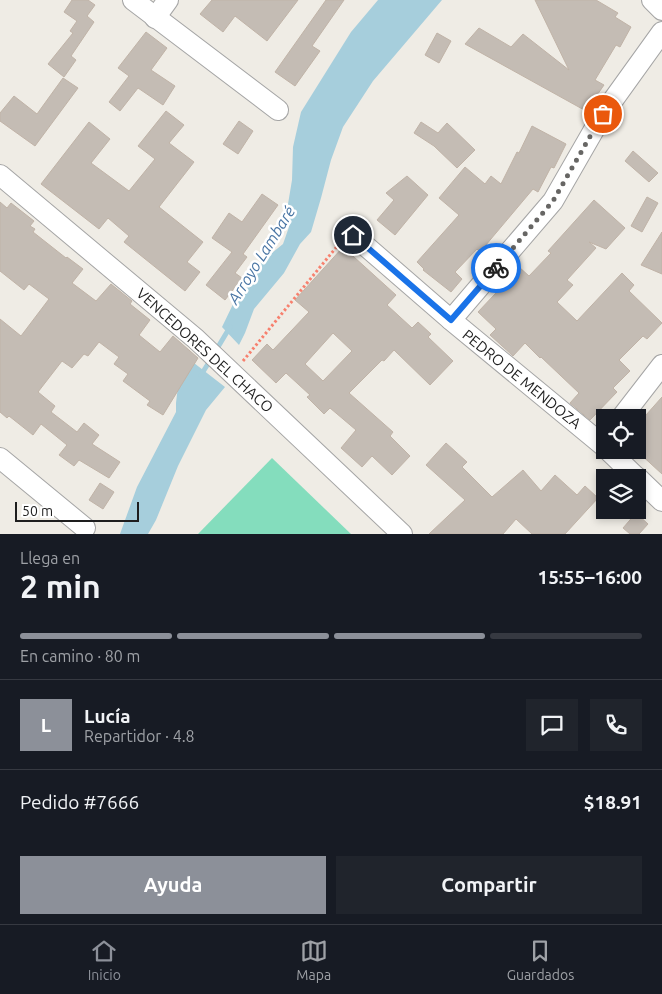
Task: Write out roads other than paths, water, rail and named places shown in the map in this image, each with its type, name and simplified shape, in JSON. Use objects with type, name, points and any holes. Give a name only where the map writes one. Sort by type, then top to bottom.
[{"type":"street","points":[[132,0],[278,110]]},
{"type":"street","points":[[154,18],[168,0]]},
{"type":"street","points":[[652,0],[662,10]]},
{"type":"street","points":[[451,320],[553,201],[603,114],[662,32]]},
{"type":"street","name":"VENCEDORES DEL CHACO","points":[[0,175],[196,339],[402,534]]},
{"type":"street","name":"PEDRO DE MENDOZA","points":[[353,235],[451,320],[596,438]]},
{"type":"street","points":[[628,409],[662,365]]},
{"type":"street","points":[[0,458],[85,528]]},
{"type":"street","name":"PEDRO DE MENDOZA","points":[[619,459],[628,469]]},
{"type":"street","name":"PEDRO DE MENDOZA","points":[[646,486],[662,501]]},
{"type":"water","points":[[378,0],[442,0],[373,81],[343,127],[331,160],[311,232],[300,244],[284,273],[254,309],[239,345],[222,327],[236,298],[252,272],[283,244],[289,227],[288,204],[292,180],[293,147],[301,112],[351,32]]},
{"type":"water","points":[[194,363],[225,387],[206,410],[178,466],[156,520],[148,534],[120,534],[137,487],[176,412],[178,386]]},
{"type":"waterway","name":"Arroyo Lambaré","points":[[215,352],[230,327]]},
{"type":"waterway","name":"Arroyo Lambaré","points":[[201,375],[211,359]]}]
